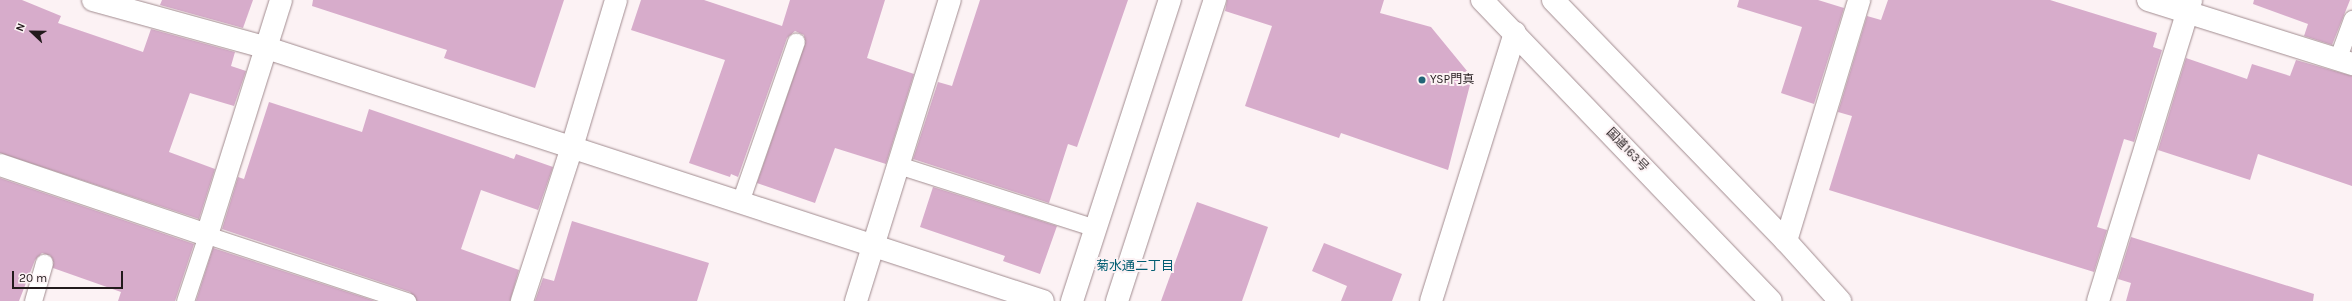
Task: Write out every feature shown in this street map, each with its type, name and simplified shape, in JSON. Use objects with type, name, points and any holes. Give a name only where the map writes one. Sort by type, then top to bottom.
[{"type":"main road","points":[[92,0],[267,48],[1043,301]]},
{"type":"main road","points":[[0,165],[207,235],[281,0]]},
{"type":"main road","points":[[522,301],[572,147],[616,0]]},
{"type":"main road","points":[[856,301],[950,0]]},
{"type":"main road","points":[[1072,301],[1170,0]]},
{"type":"main road","points":[[1117,301],[1215,0]]},
{"type":"main road","name":"国道163号","points":[[1482,0],[1768,300]]},
{"type":"main road","points":[[1553,0],[1786,241],[1840,301]]},
{"type":"main road","points":[[1786,241],[1859,0]]},
{"type":"main road","points":[[2148,0],[2189,6],[2345,62]]},
{"type":"main road","points":[[2098,301],[2189,6]]},
{"type":"main road","points":[[1431,301],[1515,33]]},
{"type":"lane","points":[[2345,62],[2352,19]]},
{"type":"lane","points":[[740,202],[796,41]]},
{"type":"lane","points":[[898,165],[1095,228]]},
{"type":"lane","points":[[186,301],[207,235],[407,301]]},
{"type":"lane","points":[[33,301],[44,262]]},
{"type":"building","points":[[0,0],[22,0],[61,16],[58,23],[143,52],[151,29],[235,52],[231,66],[246,71],[234,106],[190,93],[169,152],[215,169],[199,219],[0,153]]},
{"type":"building","points":[[162,0],[253,0],[243,28],[160,5]]},
{"type":"building","points":[[313,0],[564,0],[535,88],[444,58],[447,50],[312,6]]},
{"type":"building","points":[[641,0],[704,0],[782,26],[790,0],[885,0],[867,58],[914,74],[886,164],[835,148],[815,203],[757,183],[805,44],[804,35],[795,31],[787,38],[738,177],[731,174],[730,177],[689,163],[725,60],[631,30]]},
{"type":"building","points":[[980,0],[1128,0],[1077,147],[1068,144],[1049,203],[913,159],[938,82],[952,86]]},
{"type":"building","points":[[1227,0],[1384,0],[1380,13],[1431,27],[1472,77],[1448,170],[1341,133],[1339,138],[1245,106],[1272,26],[1225,11]]},
{"type":"building","points":[[1739,0],[1818,0],[1844,8],[1814,104],[1781,93],[1802,27],[1737,7]]},
{"type":"building","points":[[1888,0],[2050,0],[2157,33],[2153,47],[2162,50],[2134,142],[2124,139],[2097,227],[2107,230],[2094,272],[1829,190],[1852,116],[1838,112],[1867,16],[1881,20]]},
{"type":"building","points":[[2254,0],[2350,0],[2332,45],[2304,36],[2308,24],[2253,4]]},
{"type":"building","points":[[2186,58],[2247,79],[2252,64],[2290,76],[2296,60],[2352,76],[2352,186],[2258,154],[2250,180],[2158,150]]},
{"type":"building","points":[[269,102],[362,132],[369,109],[514,159],[516,154],[553,167],[538,210],[481,190],[461,249],[519,270],[510,301],[417,301],[410,292],[222,229],[238,177],[244,179]]},
{"type":"building","points":[[0,178],[194,244],[175,301],[118,301],[121,292],[53,268],[51,256],[42,253],[35,260],[19,301],[0,301]]},
{"type":"building","points":[[933,187],[1057,226],[1040,274],[1003,261],[1005,256],[920,227]]},
{"type":"building","points":[[1197,202],[1268,227],[1242,301],[1161,301]]},
{"type":"building","points":[[572,221],[709,263],[697,301],[535,301],[543,278],[554,281]]},
{"type":"building","points":[[2131,237],[2314,294],[2313,301],[2126,301],[2131,283],[2118,279]]},
{"type":"building","points":[[1324,243],[1402,274],[1392,301],[1341,301],[1347,286],[1312,271]]},
{"type":"building","points":[[213,248],[375,301],[196,301]]},
{"type":"place","name":"YSP門真","points":[[1422,80]]},
{"type":"district","name":"菊水通二丁目","points":[[1135,266]]}]
